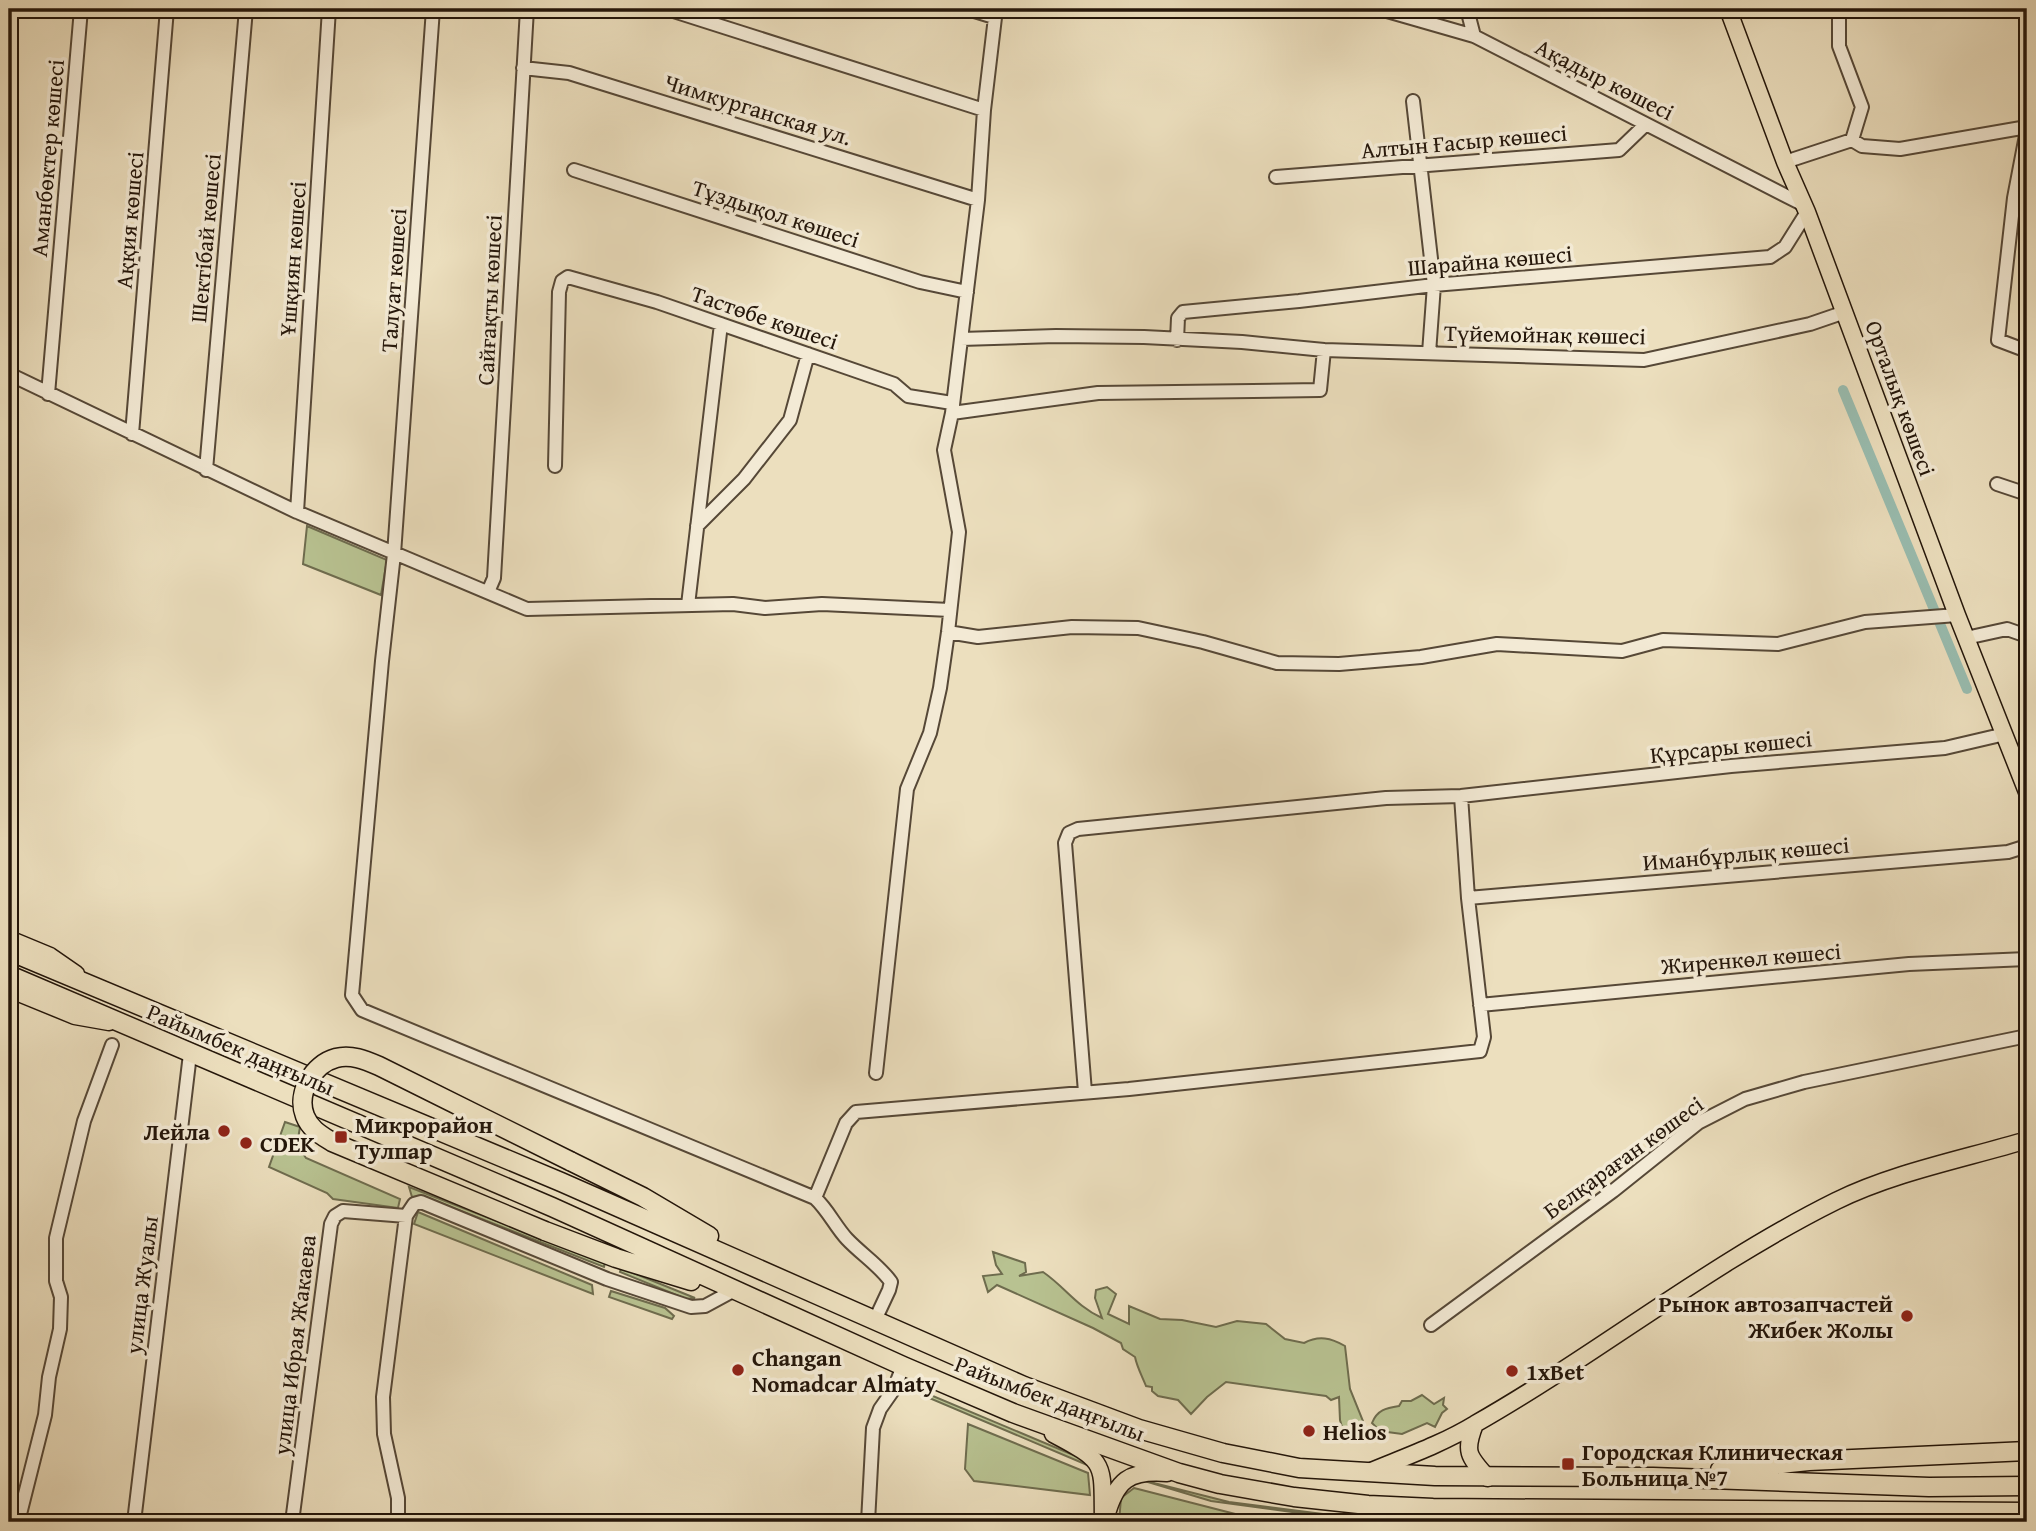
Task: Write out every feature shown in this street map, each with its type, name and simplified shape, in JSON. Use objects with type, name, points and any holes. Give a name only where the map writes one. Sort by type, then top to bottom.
[{"type":"highway","name":"Райымбек даңғылы","points":[[9,951],[561,1182],[1024,1386],[1139,1430],[1223,1453],[1299,1468],[1488,1478],[1653,1477],[1929,1487],[2027,1486]]},
{"type":"highway","name":"Райымбек даңғылы","points":[[9,975],[552,1208],[1013,1413],[1179,1474],[1294,1497],[1368,1505],[1433,1508],[1602,1509],[1644,1516],[2027,1512]]},
{"type":"highway","points":[[763,1304],[616,1258],[332,1142],[315,1132],[304,1115],[303,1097],[307,1081],[321,1065],[335,1058],[356,1057],[379,1066],[643,1197],[775,1276]]},
{"type":"highway","points":[[1653,1477],[1808,1461],[2027,1451]]},
{"type":"highway","points":[[1644,1516],[1730,1522]]},
{"type":"main road","name":"Орталық көшесі","points":[[1728,12],[1785,162],[1806,209],[1966,638],[2005,734],[2020,756],[2027,792]]},
{"type":"main road","points":[[9,939],[50,956],[95,987]]},
{"type":"main road","points":[[9,989],[75,1016],[122,1025]]},
{"type":"main road","points":[[1367,1473],[1448,1439],[1475,1424],[1578,1362],[1733,1259],[1834,1202],[1864,1188],[2027,1140]]},
{"type":"main road","points":[[1013,1413],[1083,1450],[1098,1462],[1102,1475],[1104,1522]]},
{"type":"main road","points":[[1475,1424],[1468,1443],[1468,1453],[1488,1478]]},
{"type":"main road","points":[[1104,1522],[1110,1503],[1123,1481],[1135,1473],[1147,1471],[1179,1474]]},
{"type":"street","name":"Аманбөктер көшесі","points":[[48,394],[81,9]]},
{"type":"street","name":"Аққия көшесі","points":[[132,434],[167,9]]},
{"type":"street","name":"Шектібай көшесі","points":[[206,470],[246,9]]},
{"type":"street","name":"Ұшқиян көшесі","points":[[297,512],[330,9]]},
{"type":"street","name":"Талуат көшесі","points":[[433,9],[394,554],[380,675],[352,995],[362,1010],[816,1198]]},
{"type":"street","name":"Сайғақты көшесі","points":[[488,592],[494,578],[500,495],[527,9]]},
{"type":"street","points":[[667,9],[984,110]]},
{"type":"street","points":[[876,1073],[907,789],[930,733],[940,688],[959,532],[944,450],[952,408],[978,200],[984,110],[995,13],[968,9]]},
{"type":"street","name":"Ақадыр көшесі","points":[[1380,9],[1474,36],[1806,209]]},
{"type":"street","points":[[1467,9],[1474,36]]},
{"type":"street","points":[[1839,9],[1839,46],[1862,107],[1852,140]]},
{"type":"street","name":"Чимкурганская ул.","points":[[523,68],[569,73],[978,200]]},
{"type":"street","points":[[1413,101],[1434,285],[1429,353]]},
{"type":"street","name":"Алтын Ғасыр көшесі","points":[[1276,177],[1619,150],[1646,124]]},
{"type":"street","points":[[1785,162],[1852,140],[1862,146],[1900,149],[2027,129],[2014,198],[1998,340],[2027,351]]},
{"type":"street","name":"Тұздықол көшесі","points":[[574,170],[920,282],[967,292]]},
{"type":"street","points":[[2014,198],[2027,202]]},
{"type":"street","name":"Шарайна көшесі","points":[[1177,340],[1178,318],[1183,312],[1434,285],[1770,257],[1785,247],[1806,209]]},
{"type":"street","name":"Тастөбе көшесі","points":[[555,466],[559,292],[562,281],[568,277],[721,324],[894,384],[908,396],[952,408]]},
{"type":"street","name":"Түйемойнақ көшесі","points":[[961,339],[1056,336],[1644,360],[1810,324],[1845,312]]},
{"type":"street","points":[[688,605],[721,324]]},
{"type":"street","points":[[952,408],[1097,393],[1320,390],[1324,349]]},
{"type":"street","points":[[697,527],[744,479],[790,420],[808,354]]},
{"type":"street","points":[[9,374],[297,512],[527,609],[733,604],[765,608],[822,604],[950,610]]},
{"type":"street","points":[[1997,484],[2027,494]]},
{"type":"street","points":[[948,632],[978,637],[1072,627],[1138,628],[1203,642],[1277,663],[1339,664],[1421,657],[1497,644],[1622,651],[1664,640],[1778,644],[1865,622],[1957,615]]},
{"type":"street","points":[[1966,638],[2007,629],[2027,636]]},
{"type":"street","name":"Құрсары көшесі","points":[[1085,1092],[1065,843],[1069,833],[1078,829],[1373,800],[1461,796],[1731,766],[1945,748],[2005,734]]},
{"type":"street","points":[[875,1320],[890,1290],[891,1282],[883,1270],[844,1236],[816,1198],[846,1123],[856,1112],[1477,1053],[1483,1047],[1484,1037],[1468,898],[1461,796]]},
{"type":"street","name":"Иманбұрлық көшесі","points":[[1468,898],[2008,852],[2027,846]]},
{"type":"street","name":"Жиренкөл көшесі","points":[[1480,1005],[1909,964],[2027,959]]},
{"type":"street","name":"Белқараған көшесі","points":[[1431,1325],[1613,1191],[1698,1123],[1745,1099],[1804,1082],[2027,1036]]},
{"type":"street","points":[[18,1522],[45,1415],[49,1377],[60,1329],[61,1297],[57,1281],[56,1238],[84,1121],[112,1045]]},
{"type":"street","name":"улица Жуалы","points":[[134,1522],[190,1054]]},
{"type":"street","name":"улица Ибрая Жакаева","points":[[292,1522],[331,1224],[335,1216],[343,1211],[405,1216],[414,1204],[421,1202],[607,1279]]},
{"type":"street","points":[[398,1522],[398,1498],[384,1434],[383,1397],[405,1216]]},
{"type":"street","points":[[616,1258],[607,1279],[691,1307],[705,1306],[729,1293]]},
{"type":"street","points":[[868,1522],[873,1428],[903,1366]]},
{"type":"street","points":[[1602,1509],[1616,1522]]},
{"type":"green space","points":[[307,526],[387,560],[381,595],[303,564]]},
{"type":"green space","points":[[285,1122],[300,1127],[297,1145],[306,1158],[400,1199],[398,1208],[333,1199],[327,1193],[269,1167]]},
{"type":"green space","points":[[409,1187],[605,1263],[604,1267],[423,1196],[412,1197]]},
{"type":"green space","points":[[418,1212],[592,1285],[593,1294],[414,1224]]},
{"type":"green space","points":[[993,1252],[1025,1263],[1026,1272],[1019,1276],[1043,1272],[1085,1308],[1102,1318],[1095,1298],[1096,1290],[1107,1287],[1116,1294],[1108,1314],[1129,1324],[1129,1306],[1160,1319],[1182,1320],[1216,1327],[1237,1321],[1266,1324],[1285,1339],[1304,1343],[1325,1338],[1340,1343],[1345,1346],[1350,1389],[1363,1421],[1361,1434],[1354,1440],[1345,1438],[1340,1420],[1339,1397],[1331,1400],[1326,1396],[1226,1382],[1191,1414],[1178,1400],[1158,1396],[1152,1391],[1152,1387],[1146,1386],[1135,1357],[1123,1349],[1121,1343],[997,1285],[988,1292],[983,1276],[1002,1274],[996,1265]]},
{"type":"green space","points":[[621,1268],[695,1298],[686,1299],[620,1272]]},
{"type":"green space","points":[[611,1291],[665,1308],[674,1316],[672,1319],[609,1297]]},
{"type":"green space","points":[[909,1386],[1083,1459],[1092,1467],[908,1389]]},
{"type":"green space","points":[[1422,1395],[1434,1404],[1444,1398],[1443,1405],[1447,1409],[1435,1427],[1427,1423],[1402,1434],[1380,1431],[1372,1423],[1382,1410],[1399,1406],[1402,1401],[1411,1401]]},
{"type":"green space","points":[[968,1424],[1088,1473],[1090,1495],[974,1481],[965,1469]]},
{"type":"green space","points":[[1138,1479],[1229,1502],[1354,1518],[1358,1521],[1211,1501]]},
{"type":"green space","points":[[1134,1488],[1247,1517],[1242,1518],[1241,1522],[1119,1522],[1121,1498]]},
{"type":"waterway","points":[[1843,390],[1967,689]]},
{"type":"place","name":"Лейла","points":[[224,1131]]},
{"type":"place","name":"Микрорайон Тулпар","points":[[341,1137]]},
{"type":"place","name":"CDEK","points":[[246,1143]]},
{"type":"place","name":"Рынок автозапчастей Жибек Жолы","points":[[1907,1316]]},
{"type":"place","name":"Changan Nomadcar Almaty","points":[[738,1370]]},
{"type":"place","name":"1xBet","points":[[1512,1371]]},
{"type":"place","name":"Helios","points":[[1309,1431]]},
{"type":"place","name":"Городская Клиническая Больница №7","points":[[1568,1464]]}]
